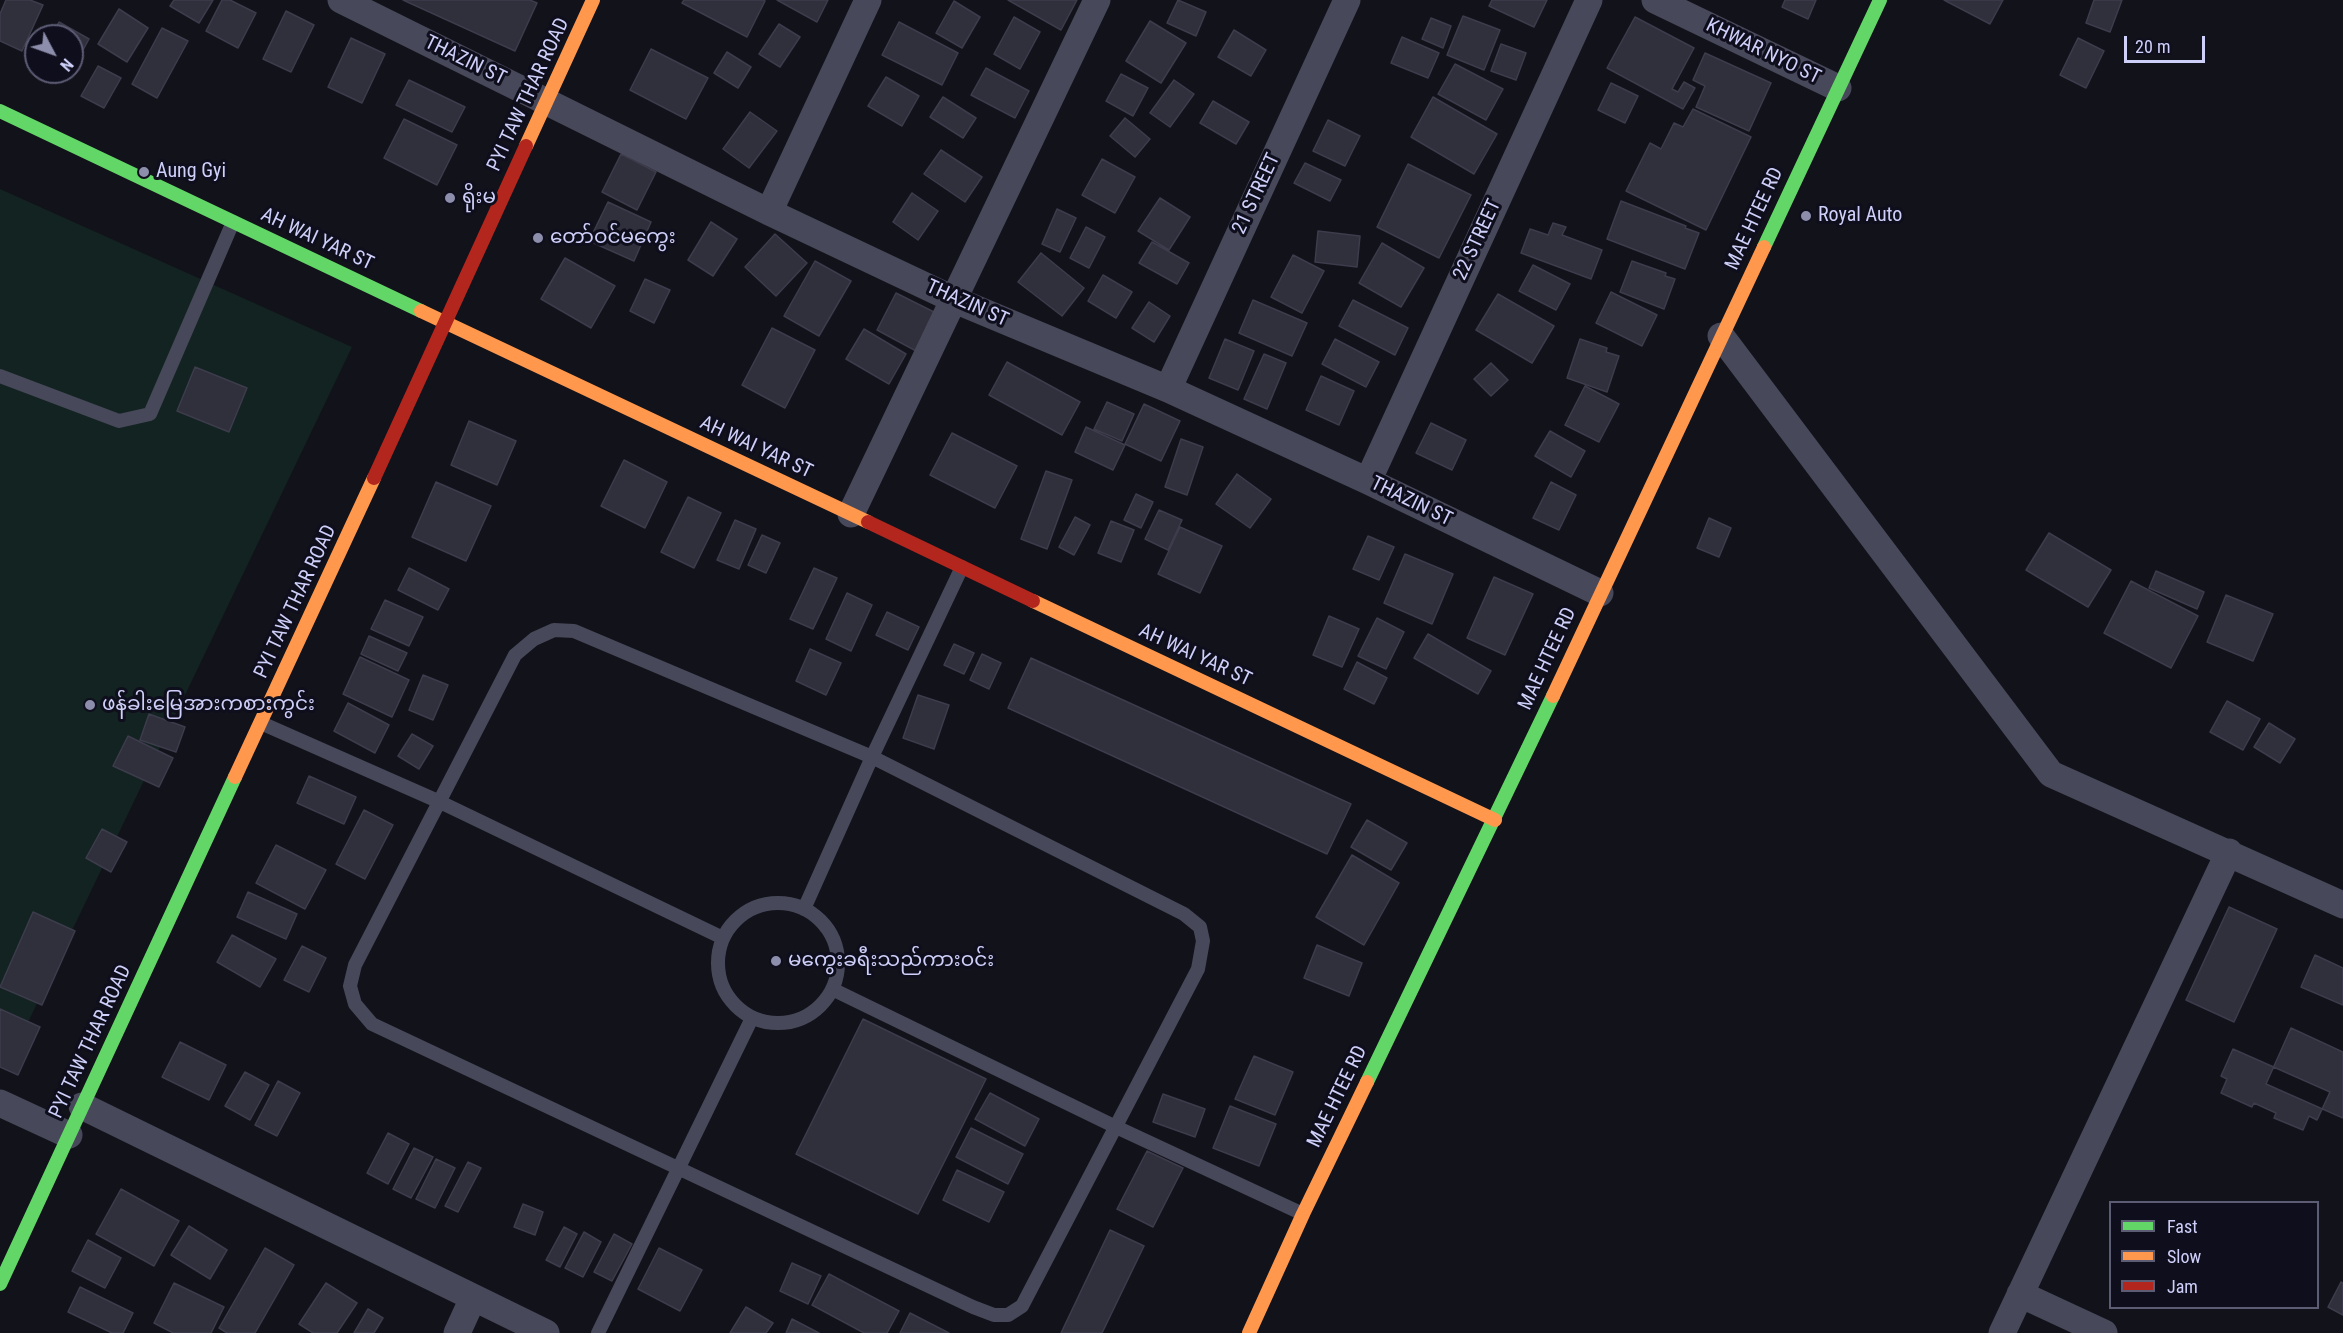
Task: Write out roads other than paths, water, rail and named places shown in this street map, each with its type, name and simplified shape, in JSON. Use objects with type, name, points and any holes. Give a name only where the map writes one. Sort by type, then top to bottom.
[{"type":"street","name":"THAZIN ST","points":[[341,0],[769,212],[955,300],[1168,389],[1368,481],[1600,593]]},
{"type":"street","name":"PYI TAW THAR ROAD","points":[[0,1284],[594,0]]},
{"type":"street","points":[[769,212],[868,0]]},
{"type":"street","points":[[851,514],[1097,0]]},
{"type":"street","name":"21 STREET","points":[[1168,389],[1347,0]]},
{"type":"street","name":"22 STREET","points":[[1368,481],[1589,0]]},
{"type":"street","name":"KHWAR NYO ST","points":[[1655,0],[1838,88]]},
{"type":"street","name":"MAE HTEE RD","points":[[1249,1333],[1303,1214],[1495,820],[1880,0]]},
{"type":"street","name":"AH WAI YAR ST","points":[[0,111],[1495,820]]},
{"type":"street","points":[[1721,336],[2051,774],[2343,905]]},
{"type":"street","points":[[2002,1333],[2229,852]]},
{"type":"street","points":[[0,1103],[69,1135]]},
{"type":"street","points":[[82,1106],[546,1333]]},
{"type":"street","points":[[2020,1294],[2104,1333]]},
{"type":"street","points":[[457,1333],[473,1298]]},
{"type":"lane","points":[[0,375],[118,421],[150,414],[234,222]]},
{"type":"lane","points":[[804,909],[872,757],[962,567]]},
{"type":"lane","points":[[554,630],[574,630],[872,757],[1184,914],[1200,927],[1203,941],[1198,969],[1022,1306],[1008,1314],[994,1315],[973,1307],[372,1024],[355,1004],[350,986],[355,965],[515,655],[534,639],[554,630]]},
{"type":"lane","points":[[261,723],[440,802],[723,938]]},
{"type":"lane","points":[[773,903],[789,904],[804,909],[822,923],[835,943],[838,958],[837,974],[832,989],[824,1002],[812,1013],[798,1020],[767,1023],[752,1018],[728,998],[721,984],[718,968],[723,938],[732,924],[744,914],[758,907],[773,903]]},
{"type":"lane","points":[[832,989],[1116,1127],[1303,1214]]},
{"type":"lane","points":[[598,1333],[752,1018]]},
{"type":"place","name":"Aung Gyi","points":[[144,172]]},
{"type":"place","name":"ရိုးမ","points":[[450,198]]},
{"type":"place","name":"Royal Auto","points":[[1806,216]]},
{"type":"place","name":"တော်ဝင်မကွေး","points":[[538,238]]},
{"type":"place","name":"ဖန်ခါးမြေအားကစားကွင်း","points":[[90,705]]},
{"type":"place","name":"မကွေးခရီးသည်ကားဝင်း","points":[[776,961]]}]
